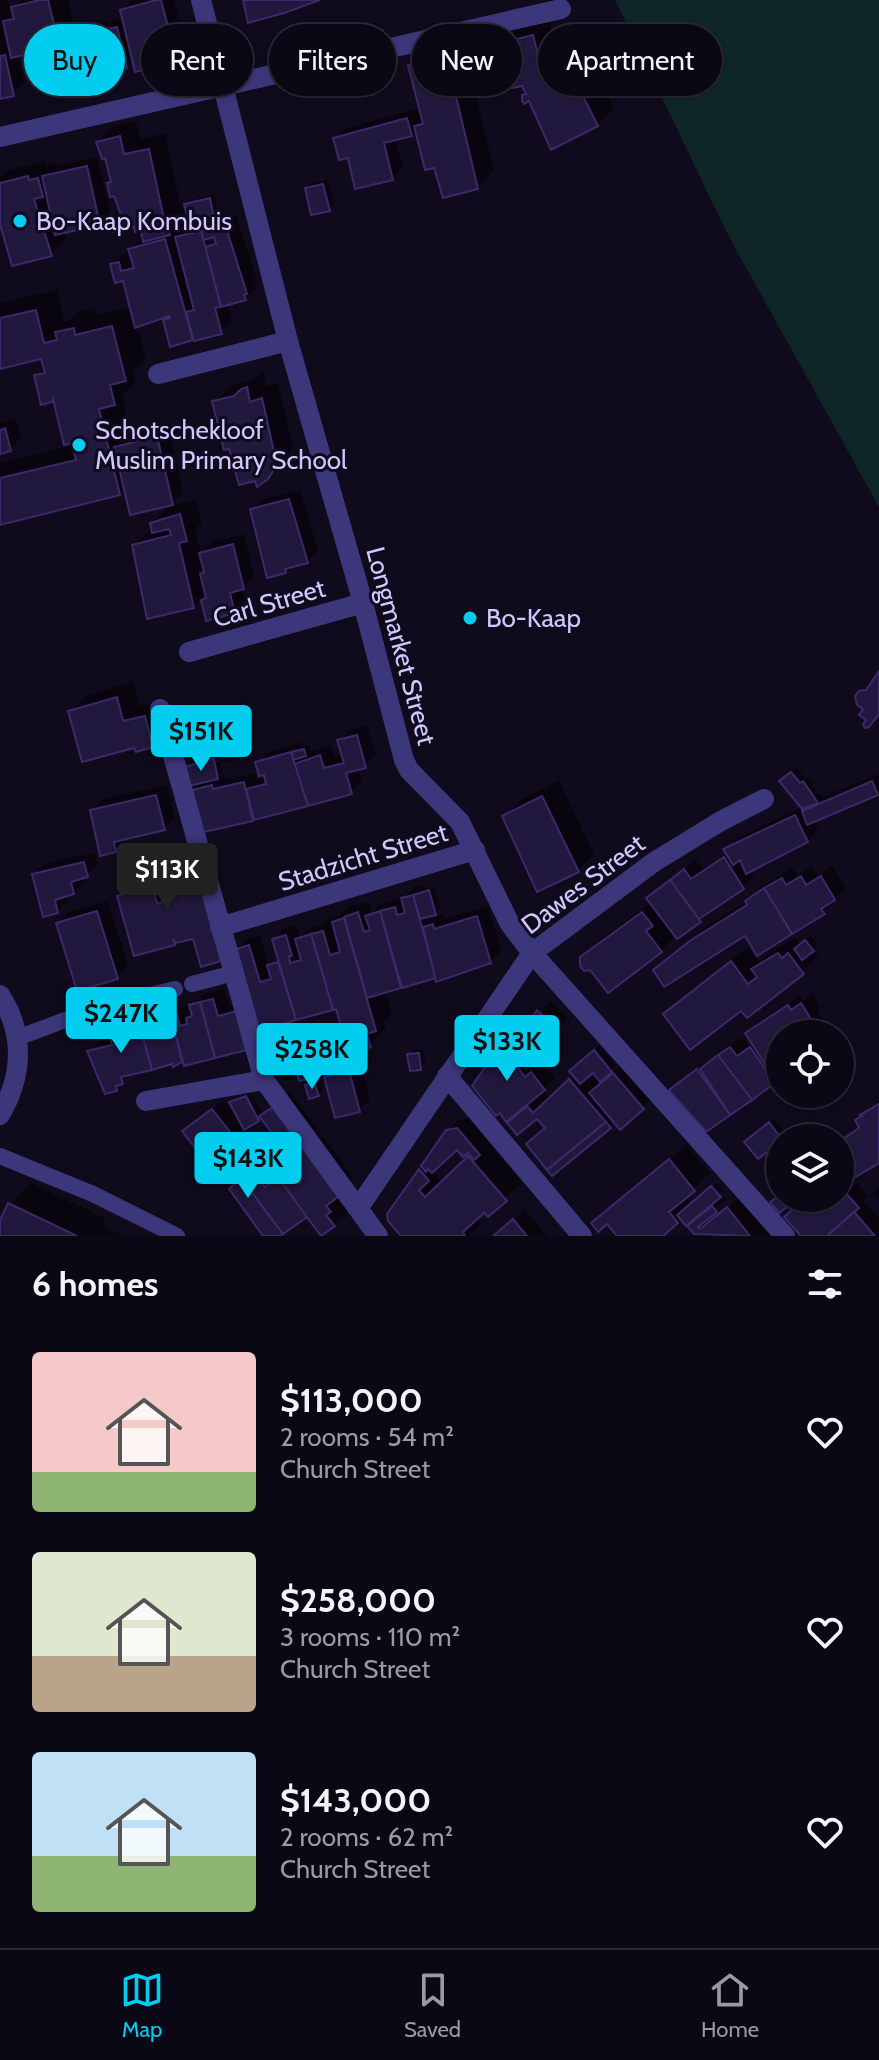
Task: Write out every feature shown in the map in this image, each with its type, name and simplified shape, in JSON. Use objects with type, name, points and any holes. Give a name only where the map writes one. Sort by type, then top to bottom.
[{"type":"street","name":"Longmarket Street","points":[[201,0],[207,24]]},
{"type":"street","points":[[253,80],[561,9]]},
{"type":"street","points":[[0,137],[183,96]]},
{"type":"street","name":"Longmarket Street","points":[[225,96],[288,341],[404,760],[409,770],[460,822],[510,924],[532,953],[785,1236]]},
{"type":"street","points":[[158,374],[288,341]]},
{"type":"street","name":"Carl Street","points":[[189,652],[363,603]]},
{"type":"street","points":[[160,709],[264,1080],[378,1236]]},
{"type":"street","name":"Dawes Street","points":[[359,1207],[532,953],[654,862],[764,799]]},
{"type":"street","name":"Stadzicht Street","points":[[220,927],[475,850]]},
{"type":"street","points":[[0,995],[11,1012],[19,1054],[16,1080],[0,1115]]},
{"type":"street","points":[[447,1076],[582,1236]]},
{"type":"street","points":[[146,1101],[264,1080]]},
{"type":"lane","points":[[192,984],[234,973]]},
{"type":"lane","points":[[17,1038],[100,1007],[175,989]]},
{"type":"lane","points":[[0,1156],[93,1194],[177,1236]]},
{"type":"green space","points":[[615,0],[879,0],[879,507],[728,235],[661,96],[722,96],[722,24],[627,24]]},
{"type":"building","points":[[48,0],[54,24],[24,24],[24,55],[11,58],[3,21],[14,19],[11,7]]},
{"type":"building","points":[[161,0],[167,24],[141,24],[141,70],[135,72],[120,10]]},
{"type":"building","points":[[243,0],[320,0],[248,23]]},
{"type":"building","points":[[533,35],[538,55],[538,96],[583,96],[598,126],[551,150],[529,101],[524,104],[522,101],[522,95],[526,94],[522,86],[522,38]]},
{"type":"building","points":[[5,55],[14,96],[0,99],[0,56]]},
{"type":"building","points":[[416,96],[456,96],[478,189],[443,198],[434,168],[425,170],[414,126],[423,124]]},
{"type":"building","points":[[407,118],[412,136],[384,143],[393,180],[355,189],[348,158],[339,160],[333,138]]},
{"type":"building","points":[[120,136],[124,154],[149,149],[170,235],[143,242],[141,230],[135,232],[134,227],[113,232],[110,221],[122,218],[114,196],[110,197],[107,183],[111,182],[105,158],[102,159],[96,142]]},
{"type":"building","points":[[87,166],[100,225],[55,235],[42,176]]},
{"type":"building","name":"Bo-Kaap Kombuis","points":[[28,176],[29,180],[38,178],[43,197],[34,199],[52,256],[12,266],[0,224],[0,183]]},
{"type":"building","points":[[323,184],[330,211],[311,215],[305,188]]},
{"type":"building","points":[[210,198],[213,214],[188,220],[184,204]]},
{"type":"building","points":[[225,224],[247,294],[244,295],[246,300],[221,307],[205,247],[216,244],[214,237],[203,240],[201,231]]},
{"type":"building","points":[[201,231],[221,307],[215,308],[222,334],[194,341],[186,312],[194,310],[175,237]]},
{"type":"building","points":[[165,239],[193,340],[170,347],[163,320],[169,316],[135,328],[123,281],[115,283],[110,264],[119,262],[121,271],[134,268],[128,249]]},
{"type":"building","points":[[36,310],[44,343],[57,340],[55,332],[74,328],[75,335],[112,326],[126,381],[110,385],[115,405],[99,409],[120,495],[0,525],[0,478],[76,460],[72,443],[64,445],[53,399],[41,405],[34,375],[45,373],[41,359],[0,369],[0,318]]},
{"type":"building","points":[[247,387],[250,402],[262,398],[277,465],[268,479],[257,487],[255,481],[239,485],[229,449],[224,450],[212,401],[234,396]]},
{"type":"building","points":[[5,428],[11,451],[0,454],[0,430]]},
{"type":"building","points":[[157,436],[173,505],[130,515],[114,447]]},
{"type":"building","points":[[289,499],[308,563],[267,578],[250,509]]},
{"type":"building","points":[[180,514],[187,541],[179,543],[194,608],[147,619],[132,545],[171,535],[169,529],[152,533],[150,523]]},
{"type":"building","points":[[233,544],[244,589],[230,593],[235,613],[206,621],[201,600],[206,598],[200,574],[204,572],[199,553]]},
{"type":"building","points":[[879,671],[879,714],[865,728],[863,724],[866,720],[859,715],[863,709],[857,705],[855,696],[859,691],[866,690]]},
{"type":"building","points":[[117,697],[123,721],[145,716],[153,747],[136,752],[134,748],[82,762],[68,711]]},
{"type":"building","points":[[357,735],[366,768],[346,773],[352,794],[308,806],[294,764],[320,755],[324,768],[344,763],[337,740]]},
{"type":"building","points":[[304,749],[306,756],[293,760],[291,752]]},
{"type":"building","points":[[291,752],[308,806],[254,820],[246,789],[266,784],[264,775],[259,776],[255,762]]},
{"type":"building","points":[[214,759],[218,779],[189,786],[184,767]]},
{"type":"building","points":[[791,772],[800,783],[803,781],[818,803],[802,809],[779,781]]},
{"type":"building","points":[[872,781],[878,795],[807,825],[802,811]]},
{"type":"building","points":[[244,782],[253,821],[199,833],[189,791]]},
{"type":"building","points":[[156,795],[165,830],[114,842],[116,852],[100,856],[90,810]]},
{"type":"building","points":[[542,796],[579,872],[537,892],[502,816]]},
{"type":"building","points":[[795,815],[808,842],[746,874],[740,860],[733,865],[723,849]]},
{"type":"building","points":[[185,855],[196,893],[202,891],[221,961],[201,967],[193,939],[176,943],[173,939],[175,945],[134,956],[117,896],[124,894],[118,874],[147,866],[157,903],[163,902],[153,864]]},
{"type":"building","points":[[724,857],[744,889],[699,919],[670,880],[684,869],[691,879]]},
{"type":"building","points":[[84,862],[88,877],[71,882],[74,894],[55,900],[58,913],[43,917],[32,874]]},
{"type":"building","points":[[801,876],[806,885],[821,876],[835,900],[821,909],[825,914],[792,934],[764,888],[782,878],[786,885]]},
{"type":"building","points":[[670,880],[701,922],[677,939],[646,898]]},
{"type":"building","points":[[764,888],[792,934],[757,956],[745,936],[664,987],[653,970],[691,940],[747,905],[745,901]]},
{"type":"building","points":[[429,890],[436,915],[420,919],[413,895]]},
{"type":"building","points":[[413,895],[436,978],[402,988],[380,911],[395,907],[397,915],[405,913],[401,898]]},
{"type":"building","points":[[97,911],[118,979],[77,991],[56,923]]},
{"type":"building","points":[[380,911],[401,988],[367,998],[344,917],[358,912],[364,932],[370,930],[365,916]]},
{"type":"building","points":[[642,912],[653,926],[646,931],[662,952],[608,993],[590,970],[584,971],[580,966],[580,957]]},
{"type":"building","points":[[477,916],[491,963],[436,982],[423,927],[433,924],[434,929]]},
{"type":"building","points":[[344,918],[376,1031],[367,1034],[371,1047],[349,1053],[311,934],[323,931],[330,955],[340,952],[332,922]]},
{"type":"building","points":[[311,934],[333,1010],[296,1020],[272,939],[286,935],[292,956],[289,956],[290,963],[301,960],[295,939]]},
{"type":"building","points":[[805,940],[814,951],[802,960],[794,949]]},
{"type":"building","points":[[249,945],[260,982],[271,979],[267,965],[278,962],[296,1020],[257,1032],[234,950]]},
{"type":"building","points":[[778,953],[782,958],[788,953],[804,974],[747,1018],[741,1011],[690,1050],[663,1014],[731,961],[748,984],[757,977],[751,969]]},
{"type":"building","points":[[213,999],[218,1016],[237,1011],[247,1050],[215,1058],[200,1002]]},
{"type":"building","points":[[200,1002],[215,1058],[184,1066],[171,1016],[177,1015],[180,1026],[187,1024],[186,1018],[192,1016],[189,1005]]},
{"type":"building","points":[[801,1003],[811,1019],[766,1020],[766,1066],[745,1033],[788,1005],[791,1010]]},
{"type":"building","points":[[537,1010],[558,1029],[534,1054],[518,1038]]},
{"type":"building","points":[[157,1013],[159,1019],[171,1016],[182,1062],[173,1067],[172,1064],[152,1070],[138,1018]]},
{"type":"building","points":[[137,1016],[152,1070],[121,1077],[123,1084],[116,1086],[117,1091],[105,1094],[87,1051],[112,1045],[108,1029],[122,1026],[120,1020]]},
{"type":"building","points":[[506,1037],[522,1056],[514,1062],[525,1077],[531,1072],[545,1090],[506,1122],[500,1113],[496,1116],[472,1086]]},
{"type":"building","points":[[730,1047],[737,1056],[750,1047],[766,1070],[766,1090],[752,1100],[718,1055]]},
{"type":"building","points":[[594,1050],[612,1072],[600,1082],[593,1073],[580,1084],[569,1071]]},
{"type":"building","points":[[419,1053],[421,1070],[410,1071],[407,1054]]},
{"type":"building","points":[[718,1055],[752,1100],[730,1115],[700,1069]]},
{"type":"building","points":[[310,1067],[312,1078],[299,1081],[296,1070]]},
{"type":"building","points":[[697,1069],[730,1115],[706,1132],[669,1090]]},
{"type":"building","points":[[349,1070],[360,1112],[335,1118],[324,1077]]},
{"type":"building","points":[[613,1073],[644,1109],[620,1130],[589,1093]]},
{"type":"building","points":[[569,1079],[606,1122],[547,1170],[526,1144],[545,1128],[537,1119],[517,1135],[507,1123],[527,1106],[533,1113]]},
{"type":"building","points":[[314,1082],[319,1096],[309,1099],[305,1085]]},
{"type":"building","points":[[246,1096],[259,1121],[244,1130],[229,1102]]},
{"type":"building","points":[[879,1104],[879,1163],[854,1178],[854,1131],[859,1128],[855,1120]]},
{"type":"building","points":[[273,1107],[339,1196],[326,1206],[331,1212],[326,1215],[335,1226],[321,1236],[266,1162],[271,1158],[269,1155],[281,1146],[275,1147],[271,1142],[276,1138],[259,1116]]},
{"type":"building","points":[[212,1109],[238,1142],[208,1165],[182,1131]]},
{"type":"building","points":[[606,1122],[611,1128],[552,1176],[547,1170]]},
{"type":"building","points":[[766,1124],[766,1153],[758,1159],[744,1142]]},
{"type":"building","points":[[457,1128],[480,1155],[474,1160],[468,1153],[463,1157],[457,1150],[432,1173],[428,1169],[426,1172],[421,1166],[446,1130]]},
{"type":"building","points":[[252,1143],[260,1153],[251,1160],[243,1150]]},
{"type":"building","points":[[234,1145],[247,1162],[236,1170],[223,1153]]},
{"type":"building","points":[[223,1153],[283,1234],[281,1236],[263,1236],[229,1189],[236,1183],[230,1174],[225,1178],[213,1161]]},
{"type":"building","points":[[262,1155],[307,1217],[283,1234],[245,1183],[256,1175],[265,1187],[269,1184],[250,1164]]},
{"type":"building","points":[[468,1156],[507,1201],[488,1217],[484,1213],[463,1232],[465,1236],[401,1236],[388,1221],[387,1214],[419,1169],[429,1181],[419,1190],[425,1197]]},
{"type":"building","points":[[669,1159],[695,1191],[669,1212],[678,1223],[663,1236],[617,1236],[607,1224],[598,1232],[591,1223]]},
{"type":"building","points":[[711,1186],[721,1197],[686,1226],[677,1215]]},
{"type":"building","points":[[854,1202],[859,1208],[827,1236],[801,1236],[784,1217],[790,1212],[854,1212]]},
{"type":"building","points":[[8,1203],[77,1236],[0,1236],[0,1220]]},
{"type":"building","points":[[712,1206],[717,1212],[698,1227],[700,1229],[727,1207],[750,1236],[694,1234],[687,1226]]},
{"type":"building","points":[[854,1212],[875,1236],[827,1236]]},
{"type":"building","points":[[513,1219],[527,1236],[493,1236]]},
{"type":"place","name":"Bo-Kaap Kombuis","points":[[20,221]]},
{"type":"place","name":"Schotschekloof Muslim Primary School","points":[[79,445]]},
{"type":"place","name":"Bo-Kaap","points":[[470,618]]}]
